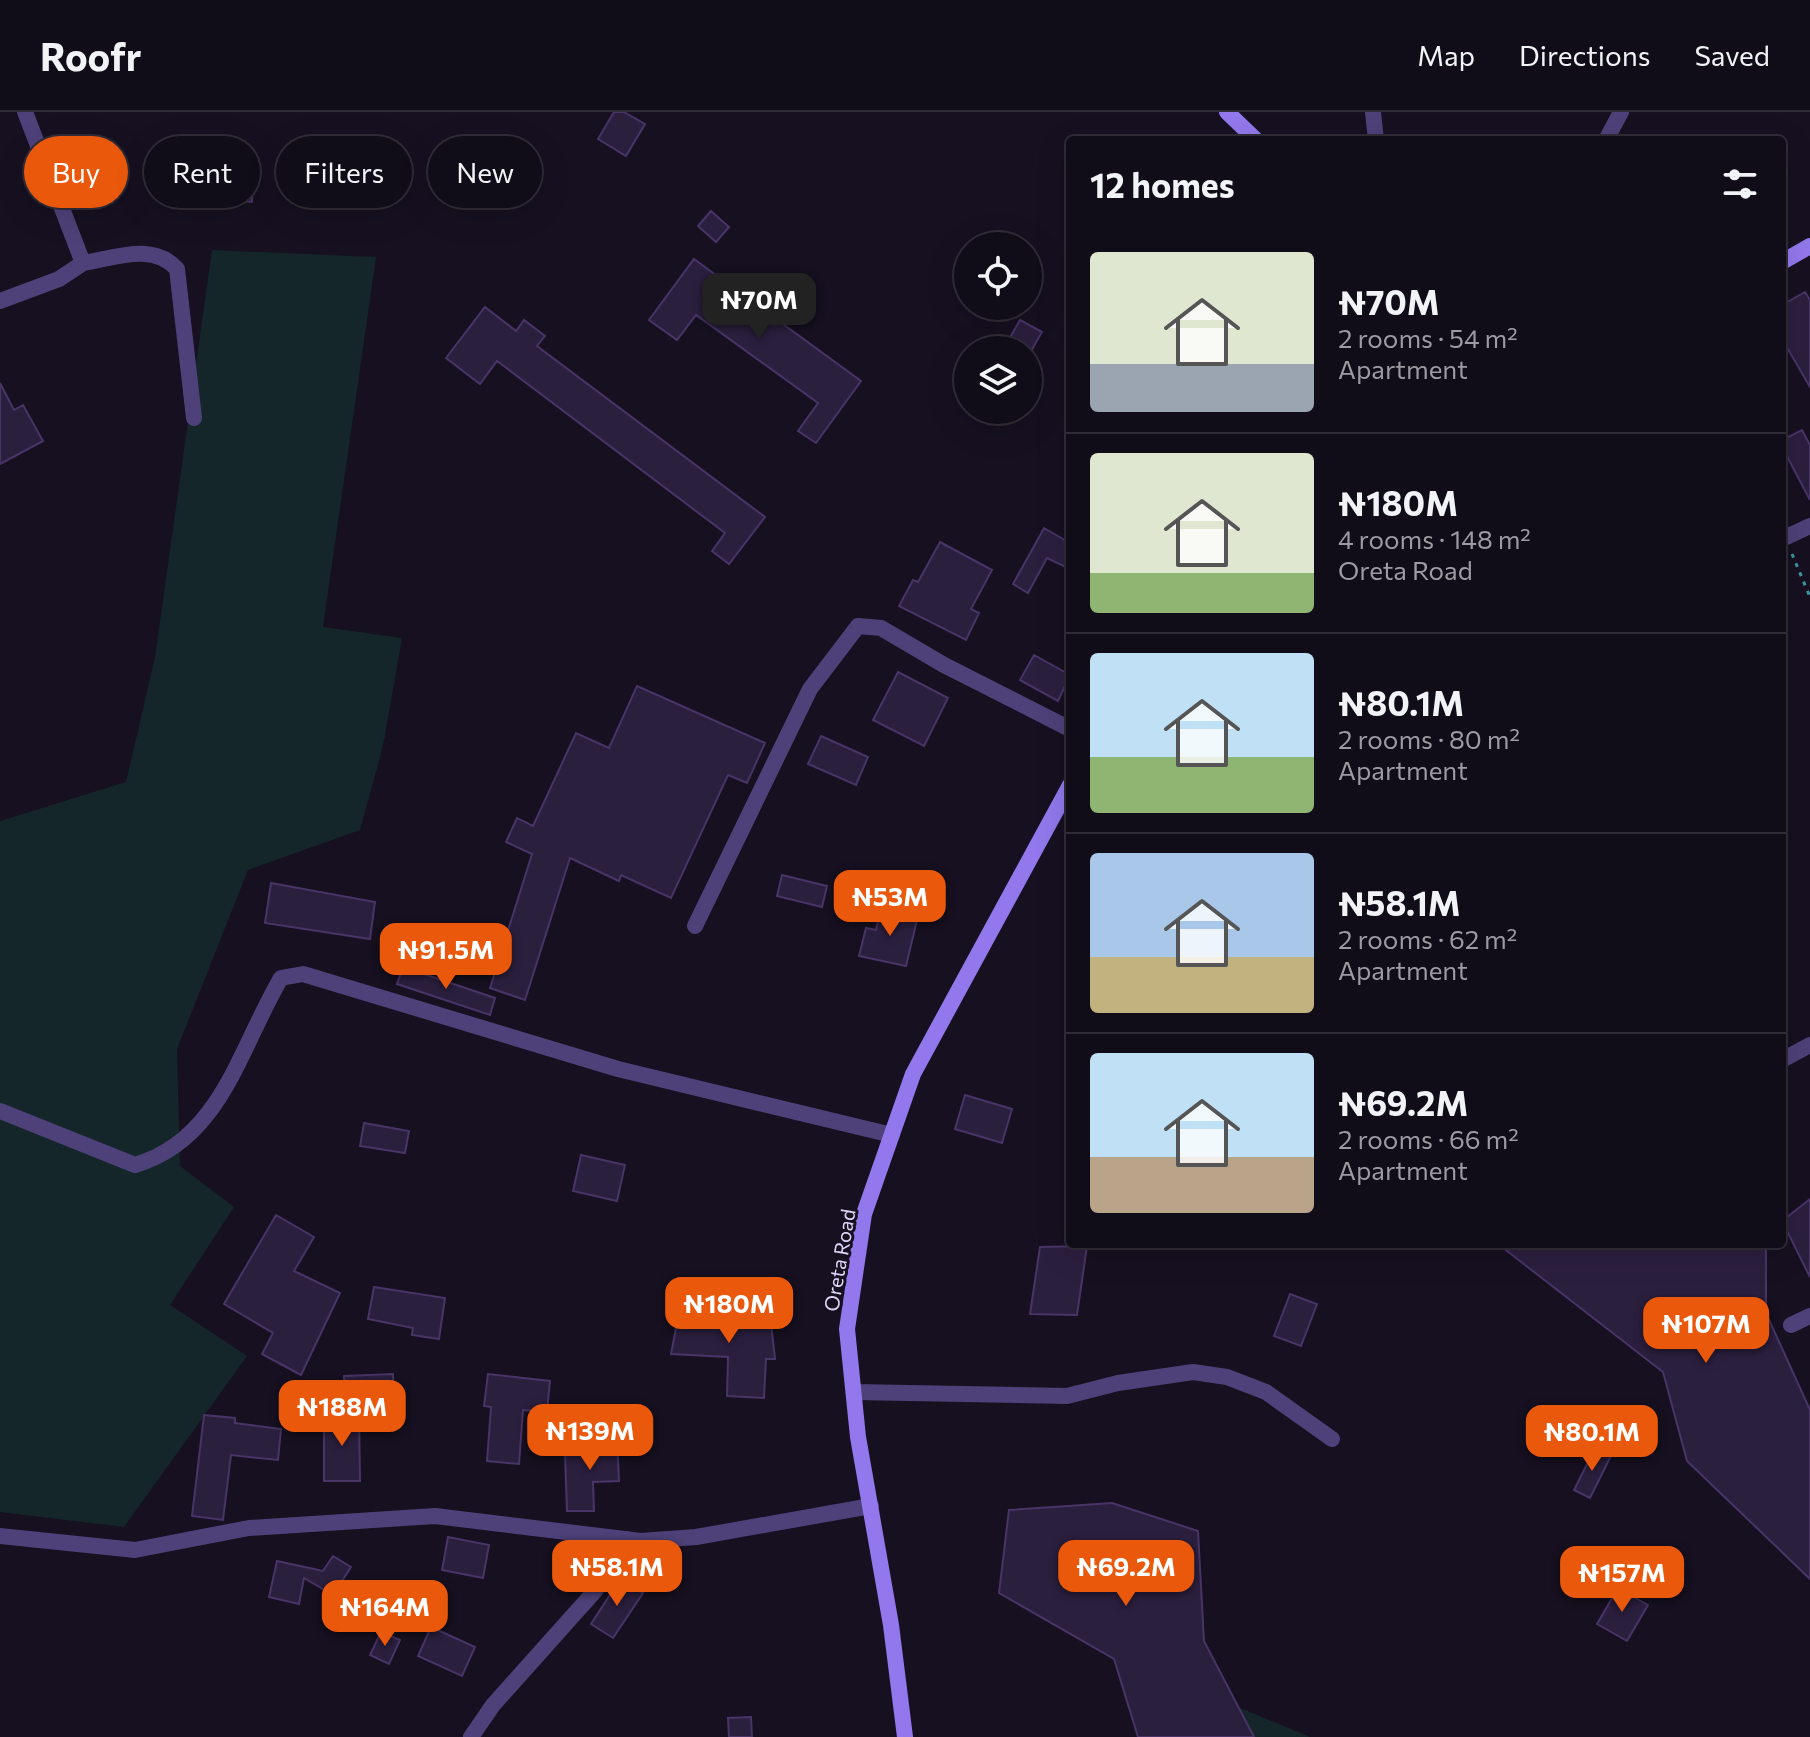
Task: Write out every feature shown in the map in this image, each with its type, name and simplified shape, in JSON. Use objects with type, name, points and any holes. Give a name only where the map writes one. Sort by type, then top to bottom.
[{"type":"street","points":[[25,112],[83,263]]},
{"type":"street","points":[[1227,112],[1252,136]]},
{"type":"street","points":[[1373,112],[1376,136]]},
{"type":"street","points":[[1608,136],[1621,112]]},
{"type":"street","points":[[1786,260],[1810,246]]},
{"type":"street","points":[[0,301],[59,279],[83,263],[149,252],[166,257],[177,269],[194,418]]},
{"type":"street","points":[[1786,538],[1810,526]]},
{"type":"street","points":[[695,926],[810,689],[858,626],[881,628],[944,665],[1066,727]]},
{"type":"street","name":"Oreta Road","points":[[905,1737],[847,1329],[864,1214],[913,1074],[1066,792]]},
{"type":"street","points":[[0,1111],[135,1165],[154,1159],[181,1144],[211,1112],[281,978],[303,974],[618,1069],[892,1135]]},
{"type":"street","points":[[1786,1058],[1810,1045]]},
{"type":"street","points":[[1791,1325],[1810,1316]]},
{"type":"street","points":[[854,1392],[1067,1396],[1118,1383],[1193,1372],[1227,1377],[1266,1392],[1332,1439]]},
{"type":"street","points":[[0,1536],[135,1550],[249,1528],[435,1516],[627,1539],[696,1537],[871,1506]]},
{"type":"street","points":[[471,1737],[493,1705],[595,1591],[627,1539]]},
{"type":"path","points":[[1786,543],[1810,597]]},
{"type":"shaded area","points":[[212,250],[376,257],[323,627],[402,638],[383,746],[360,830],[248,870],[177,1049],[180,1166],[234,1207],[170,1305],[247,1356],[124,1527],[0,1512],[0,821],[126,782],[155,657]]},
{"type":"shaded area","points":[[1238,1707],[1310,1737],[1254,1737]]},
{"type":"building","points":[[614,112],[624,112],[645,124],[626,156],[598,139]]},
{"type":"building","points":[[711,211],[729,227],[716,242],[698,226]]},
{"type":"building","points":[[694,259],[861,381],[816,443],[798,431],[818,403],[696,315],[677,340],[649,320]]},
{"type":"building","points":[[1805,292],[1810,300],[1810,387],[1786,346],[1786,303]]},
{"type":"building","points":[[485,307],[516,331],[524,320],[545,336],[537,346],[765,517],[729,564],[712,551],[725,533],[497,361],[480,384],[446,358]]},
{"type":"building","points":[[1020,320],[1042,332],[1040,336],[1011,336]]},
{"type":"building","points":[[0,383],[14,410],[23,405],[43,441],[0,464]]},
{"type":"building","points":[[1802,430],[1810,445],[1810,500],[1786,455],[1786,438]]},
{"type":"building","points":[[1044,528],[1066,541],[1066,567],[1047,558],[1028,593],[1013,584]]},
{"type":"building","points":[[940,542],[992,570],[971,609],[979,613],[966,640],[899,606],[913,580],[918,582]]},
{"type":"building","points":[[1034,655],[1066,673],[1066,684],[1058,701],[1020,680]]},
{"type":"building","points":[[898,672],[948,698],[924,746],[873,720]]},
{"type":"building","points":[[637,686],[765,743],[747,783],[728,775],[671,898],[621,875],[619,881],[570,858],[525,1000],[490,988],[532,854],[506,842],[517,818],[533,826],[576,733],[609,748]]},
{"type":"building","points":[[821,736],[868,757],[856,785],[808,764]]},
{"type":"building","points":[[782,875],[827,886],[822,907],[777,896]]},
{"type":"building","points":[[271,883],[375,902],[370,939],[265,923]]},
{"type":"building","points":[[881,907],[918,916],[906,966],[859,956],[866,928],[876,930]]},
{"type":"building","points":[[403,967],[495,998],[490,1015],[397,984]]},
{"type":"building","points":[[965,1095],[1012,1109],[1002,1143],[955,1129]]},
{"type":"building","points":[[364,1123],[409,1131],[405,1153],[360,1146]]},
{"type":"building","points":[[581,1155],[625,1165],[617,1201],[573,1191]]},
{"type":"building","points":[[1810,1199],[1810,1277],[1786,1229],[1786,1218]]},
{"type":"building","points":[[276,1215],[314,1237],[294,1271],[340,1293],[301,1375],[262,1354],[273,1333],[224,1304]]},
{"type":"building","points":[[1040,1247],[1087,1248],[1077,1315],[1030,1314]]},
{"type":"building","points":[[1503,1248],[1766,1248],[1766,1313],[1810,1410],[1810,1579],[1687,1461],[1663,1372]]},
{"type":"building","points":[[374,1287],[445,1298],[439,1339],[412,1335],[413,1328],[368,1319]]},
{"type":"building","points":[[1290,1294],[1317,1304],[1301,1346],[1274,1336]]},
{"type":"building","points":[[673,1310],[770,1314],[775,1359],[766,1359],[764,1398],[727,1396],[728,1357],[671,1354],[676,1328]]},
{"type":"building","points":[[393,1374],[394,1405],[345,1407],[344,1376]]},
{"type":"building","points":[[488,1374],[550,1381],[547,1412],[523,1410],[519,1464],[487,1461],[491,1407],[484,1406]]},
{"type":"building","points":[[324,1414],[359,1414],[360,1481],[324,1481]]},
{"type":"building","points":[[204,1415],[235,1418],[235,1423],[281,1429],[278,1460],[231,1455],[223,1520],[192,1516]]},
{"type":"building","points":[[617,1437],[619,1481],[593,1482],[594,1511],[567,1511],[565,1455],[586,1455],[586,1438]]},
{"type":"building","points":[[1595,1448],[1611,1456],[1590,1498],[1574,1490]]},
{"type":"building","points":[[1112,1503],[1198,1531],[1204,1641],[1254,1737],[1138,1737],[1114,1659],[999,1593],[1009,1510]]},
{"type":"building","points":[[448,1537],[489,1545],[483,1578],[442,1570]]},
{"type":"building","points":[[333,1556],[351,1567],[333,1595],[304,1578],[299,1604],[269,1597],[277,1561],[323,1571]]},
{"type":"building","points":[[621,1578],[643,1593],[613,1638],[591,1624]]},
{"type":"building","points":[[1618,1588],[1648,1605],[1627,1641],[1597,1624]]},
{"type":"building","points":[[431,1627],[475,1647],[462,1676],[418,1656]]},
{"type":"building","points":[[381,1632],[400,1640],[389,1664],[370,1655]]},
{"type":"building","points":[[751,1717],[752,1737],[729,1737],[728,1718]]}]
